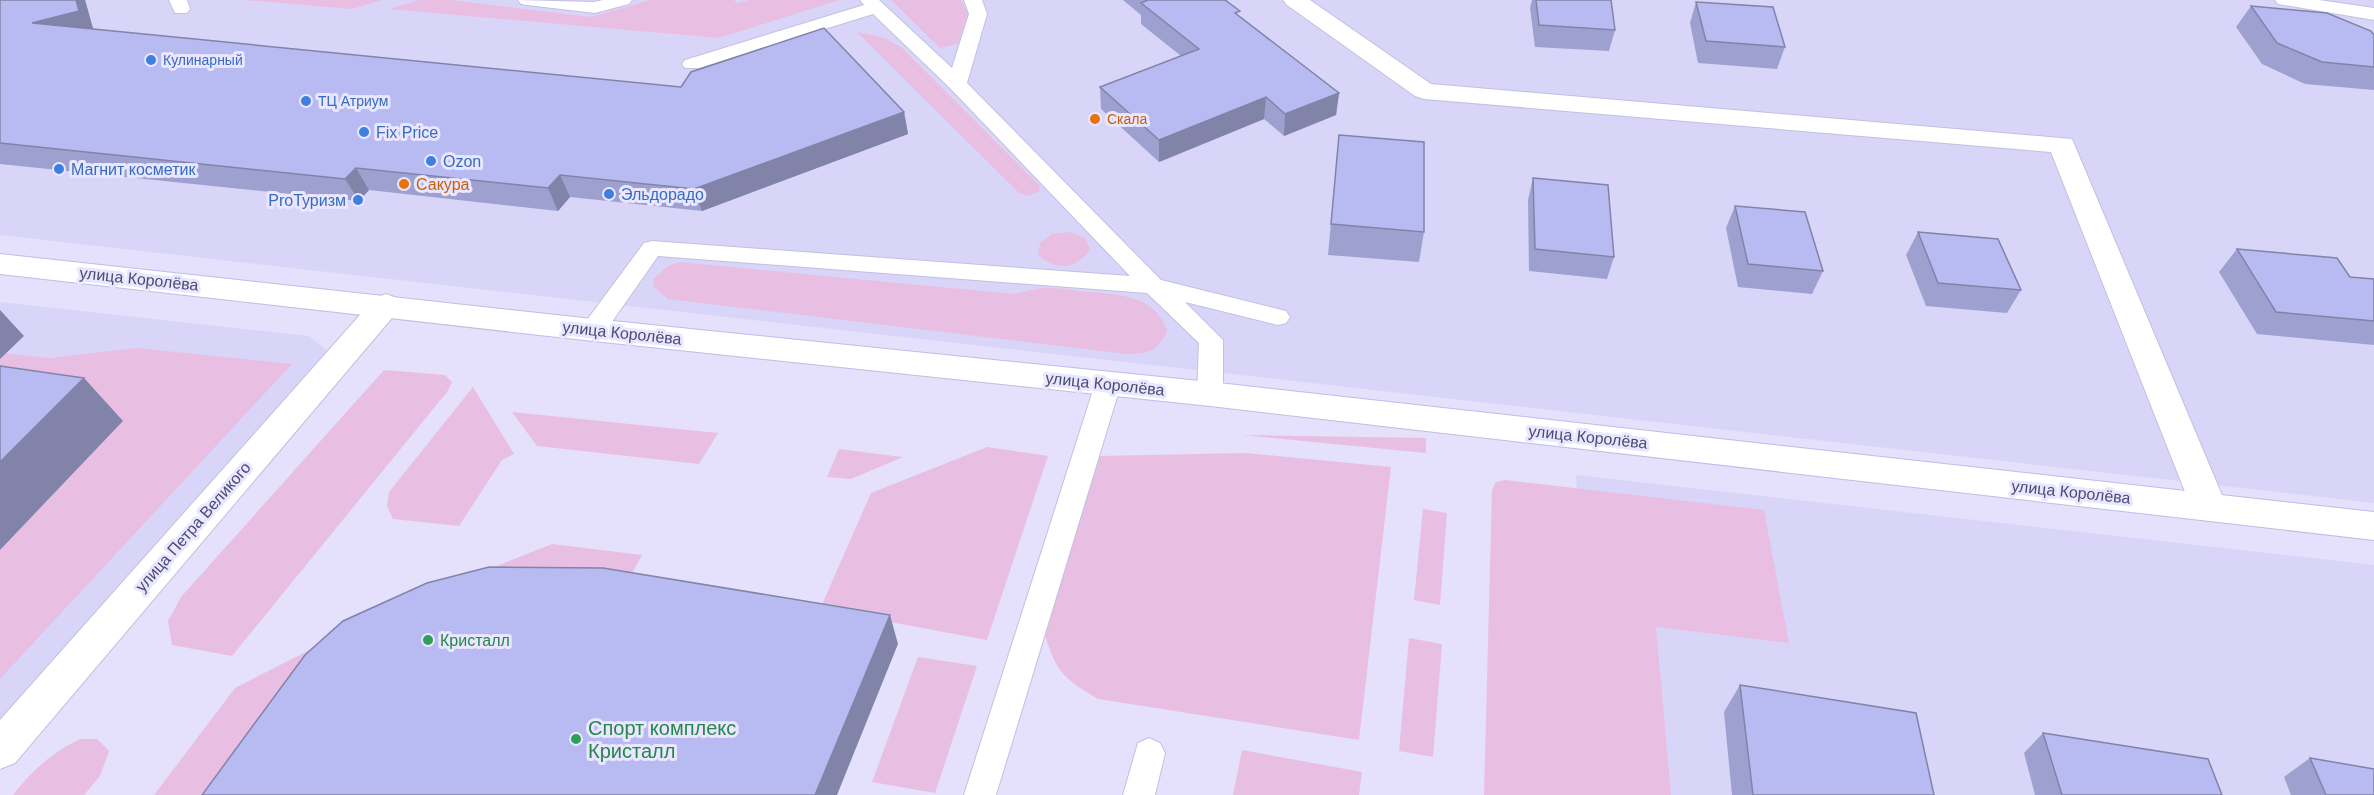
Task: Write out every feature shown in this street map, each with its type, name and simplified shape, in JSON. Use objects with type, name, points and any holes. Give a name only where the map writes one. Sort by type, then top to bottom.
[{"type":"main road","points":[[1295,0],[1424,91],[2062,145],[2209,507]]},
{"type":"main road","name":"улица Королёва","points":[[0,264],[386,305],[593,330],[1210,394],[2374,526]]},
{"type":"main road","name":"улица Петра Великого","points":[[0,750],[386,305]]},
{"type":"lane","points":[[527,0],[595,8],[623,0]]},
{"type":"lane","points":[[957,84],[978,14],[974,0]]},
{"type":"lane","points":[[2284,0],[2374,14]]},
{"type":"lane","points":[[692,64],[873,4],[957,84],[1153,286],[1211,340],[1210,394]]},
{"type":"lane","points":[[593,330],[652,248],[1153,286],[1278,317]]},
{"type":"lane","points":[[980,795],[1108,384]]},
{"type":"lane","points":[[1140,795],[1149,753]]},
{"type":"shaded area","points":[[0,0],[2374,0],[2374,503],[0,235]]},
{"type":"shaded area","points":[[244,0],[382,0],[352,9]]},
{"type":"shaded area","points":[[419,0],[451,0],[591,17],[651,0],[734,0],[737,3],[749,0],[839,0],[719,38],[389,9]]},
{"type":"shaded area","points":[[891,0],[961,0],[968,14],[958,44],[940,48]]},
{"type":"shaded area","points":[[857,32],[884,38],[901,47],[1039,185],[1040,191],[1027,196],[1019,193]]},
{"type":"shaded area","points":[[1070,232],[1085,238],[1090,249],[1079,261],[1059,266],[1038,255],[1040,243],[1052,234]]},
{"type":"shaded area","points":[[679,262],[1014,294],[1035,289],[1056,288],[1118,295],[1143,302],[1154,309],[1162,318],[1167,331],[1160,343],[1152,350],[1127,354],[668,299],[654,287],[653,279],[667,267]]},
{"type":"shaded area","points":[[0,302],[309,336],[330,353],[0,757]]},
{"type":"shaded area","points":[[137,348],[292,364],[0,679],[0,550],[123,421],[0,403],[0,353],[50,358]]},
{"type":"shaded area","points":[[384,370],[445,375],[452,382],[447,392],[232,656],[172,645],[168,621],[181,597]]},
{"type":"shaded area","points":[[473,387],[514,454],[502,460],[459,526],[393,519],[387,506],[389,492]]},
{"type":"shaded area","points":[[512,412],[718,433],[699,464],[537,446]]},
{"type":"shaded area","points":[[1242,435],[1426,438],[1426,453]]},
{"type":"shaded area","points":[[987,447],[1048,456],[987,640],[820,609],[871,493]]},
{"type":"shaded area","points":[[839,449],[903,457],[851,479],[827,477]]},
{"type":"shaded area","points":[[1246,453],[1391,467],[1359,740],[1098,699],[1063,674],[1049,648],[1045,635],[1099,456]]},
{"type":"shaded area","points":[[1576,475],[2374,565],[2374,795],[1596,795]]},
{"type":"shaded area","points":[[1505,480],[1764,510],[1789,643],[1656,627],[1671,795],[1484,795],[1492,490],[1496,482]]},
{"type":"shaded area","points":[[1423,509],[1447,513],[1440,605],[1414,600]]},
{"type":"shaded area","points":[[552,544],[642,555],[619,597],[462,580]]},
{"type":"shaded area","points":[[345,632],[252,795],[154,795],[235,688]]},
{"type":"shaded area","points":[[1409,638],[1442,644],[1433,757],[1399,751]]},
{"type":"shaded area","points":[[918,657],[977,666],[935,793],[872,782]]},
{"type":"shaded area","points":[[80,739],[97,739],[109,751],[100,776],[84,795],[13,795],[43,763]]},
{"type":"shaded area","points":[[1242,750],[1362,772],[1359,795],[1233,795]]},
{"type":"building","name":"ТЦ Атриум","points":[[0,0],[76,0],[79,11],[32,23],[681,87],[691,72],[824,28],[904,112],[694,189],[560,175],[548,188],[356,168],[345,179],[0,143]]},
{"type":"building","points":[[1148,0],[1225,0],[1240,11],[1235,13],[1339,93],[1285,114],[1266,97],[1159,140],[1100,87],[1199,49],[1141,3]]},
{"type":"building","points":[[1536,0],[1611,0],[1615,30],[1539,25]]},
{"type":"building","points":[[1696,2],[1773,7],[1785,47],[1706,41]]},
{"type":"building","points":[[2251,6],[2327,13],[2371,31],[2374,35],[2374,67],[2322,62],[2277,43]]},
{"type":"building","points":[[1339,135],[1424,142],[1424,232],[1331,224]]},
{"type":"building","points":[[1533,178],[1608,185],[1614,257],[1535,249]]},
{"type":"building","points":[[1735,206],[1805,212],[1823,271],[1748,264]]},
{"type":"building","points":[[1918,232],[1998,239],[2021,290],[1938,283]]},
{"type":"building","points":[[2237,249],[2337,258],[2350,277],[2374,279],[2374,321],[2276,312]]},
{"type":"building","points":[[0,366],[84,378],[0,462]]},
{"type":"building","name":"Спорт комплекс Кристалл","points":[[489,567],[603,568],[890,615],[815,795],[202,795],[305,655],[343,621],[427,583]]},
{"type":"building","points":[[1740,685],[1916,713],[1934,795],[1753,795]]},
{"type":"building","points":[[2043,733],[2208,759],[2222,795],[2062,795]]},
{"type":"building","points":[[2310,758],[2374,769],[2374,795],[2326,795]]},
{"type":"place","name":"Кулинарный","points":[[151,60]]},
{"type":"place","name":"ТЦ Атриум","points":[[306,101]]},
{"type":"place","name":"Скала","points":[[1095,119]]},
{"type":"place","name":"Fix Price","points":[[364,132]]},
{"type":"place","name":"Ozon","points":[[431,161]]},
{"type":"place","name":"Магнит косметик","points":[[59,169]]},
{"type":"place","name":"Сакура","points":[[404,184]]},
{"type":"place","name":"Эльдорадо","points":[[609,194]]},
{"type":"place","name":"ProТуризм","points":[[358,200]]},
{"type":"place","name":"Кристалл","points":[[428,640]]},
{"type":"place","name":"Спорт комплекс Кристалл","points":[[576,739]]}]
